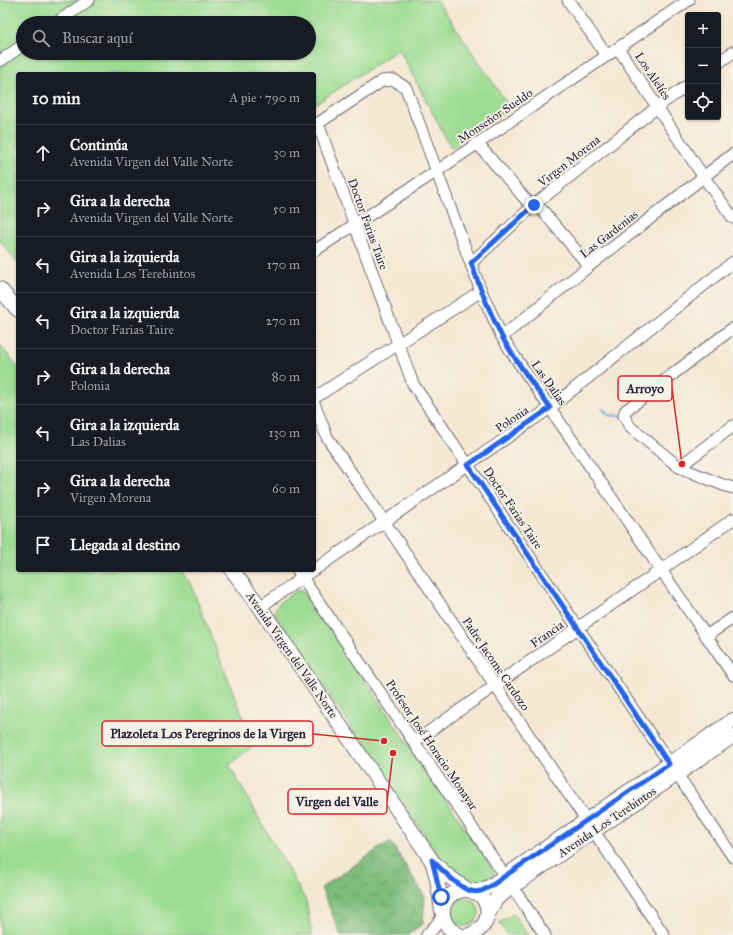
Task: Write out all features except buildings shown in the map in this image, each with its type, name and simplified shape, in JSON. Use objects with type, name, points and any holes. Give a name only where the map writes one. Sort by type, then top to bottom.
[{"type":"main road","points":[[0,289],[16,308]]},
{"type":"main road","name":"Avenida Virgen del Valle Norte","points":[[234,572],[260,607],[432,860],[448,876],[470,891],[479,895],[484,900],[487,907],[488,916]]},
{"type":"main road","name":"Avenida Los Terebintos","points":[[443,914],[444,905],[448,898],[454,893],[461,891],[481,890],[509,881],[673,769],[733,720]]},
{"type":"main road","name":"Avenida Los Terebintos","points":[[673,769],[733,736]]},
{"type":"main road","name":"Avenida Virgen del Valle Norte","points":[[432,860],[443,914]]},
{"type":"main road","name":"Avenida Los Terebintos","points":[[469,935],[480,930],[485,924],[496,899],[509,881]]},
{"type":"main road","points":[[443,914],[447,926],[453,934]]},
{"type":"main road","points":[[488,916],[490,935]]},
{"type":"street","points":[[66,16],[89,0]]},
{"type":"street","points":[[568,0],[607,56]]},
{"type":"street","name":"Monseñor Sueldo","points":[[316,249],[436,171],[607,56],[682,2]]},
{"type":"street","name":"Los Alelíes","points":[[618,48],[733,218]]},
{"type":"street","points":[[0,61],[16,50]]},
{"type":"street","points":[[721,61],[733,52]]},
{"type":"street","name":"Las Dalias","points":[[316,125],[382,81],[394,80],[406,88],[471,263],[502,337],[514,357],[733,675]]},
{"type":"street","name":"Virgen Morena","points":[[471,263],[534,205],[657,107],[685,87]]},
{"type":"street","name":"Doctor Farias Taire","points":[[316,125],[413,384],[733,857]]},
{"type":"street","points":[[477,143],[526,201],[542,210],[589,266]]},
{"type":"street","name":"Las Gardenias","points":[[502,337],[589,266],[733,154]]},
{"type":"street","name":"Polonia","points":[[316,569],[550,408],[733,262]]},
{"type":"street","points":[[316,397],[482,291]]},
{"type":"street","points":[[733,328],[625,411],[624,416],[630,427],[679,467],[723,486],[733,488]]},
{"type":"street","name":"Padre Jacome Cardozo","points":[[316,408],[326,437],[664,935]]},
{"type":"street","points":[[679,467],[733,426]]},
{"type":"street","name":"Francia","points":[[414,742],[733,519]]},
{"type":"street","name":"Polonia","points":[[260,607],[300,574]]},
{"type":"street","name":"Profesor José Horacio Monayar","points":[[300,574],[545,935]]},
{"type":"street","points":[[706,636],[733,618]]},
{"type":"street","points":[[427,935],[438,923],[443,914]]},
{"type":"green space","points":[[0,0],[437,0],[510,108],[451,148],[399,49],[316,104],[316,72],[16,72],[16,261],[0,240]]},
{"type":"green space","points":[[0,345],[16,365],[16,572],[182,572],[190,583],[254,745],[229,765],[306,901],[312,935],[0,935]]},
{"type":"green space","points":[[296,591],[301,591],[307,595],[493,869],[495,874],[492,878],[480,883],[466,882],[460,880],[447,868],[275,614],[275,610],[279,603]]},
{"type":"green space","points":[[390,841],[425,897],[423,924],[407,935],[341,935],[321,888]]},
{"type":"green space","points":[[465,898],[475,902],[479,912],[475,922],[465,926],[455,922],[451,912],[455,902]]},
{"type":"green space","points":[[513,914],[528,935],[508,935],[499,923]]},
{"type":"waterway","points":[[603,409],[609,415],[622,416]]},
{"type":"place","name":"Arroyo","points":[[682,464]]},
{"type":"place","name":"Plazoleta Los Peregrinos de la Virgen","points":[[384,741]]},
{"type":"place","name":"Virgen del Valle","points":[[393,753]]},
{"type":"route","points":[[441,897],[432,860],[448,876],[468,890],[473,892],[489,887],[669,764],[468,465],[550,408],[514,357],[502,337],[471,263],[534,205]]}]
